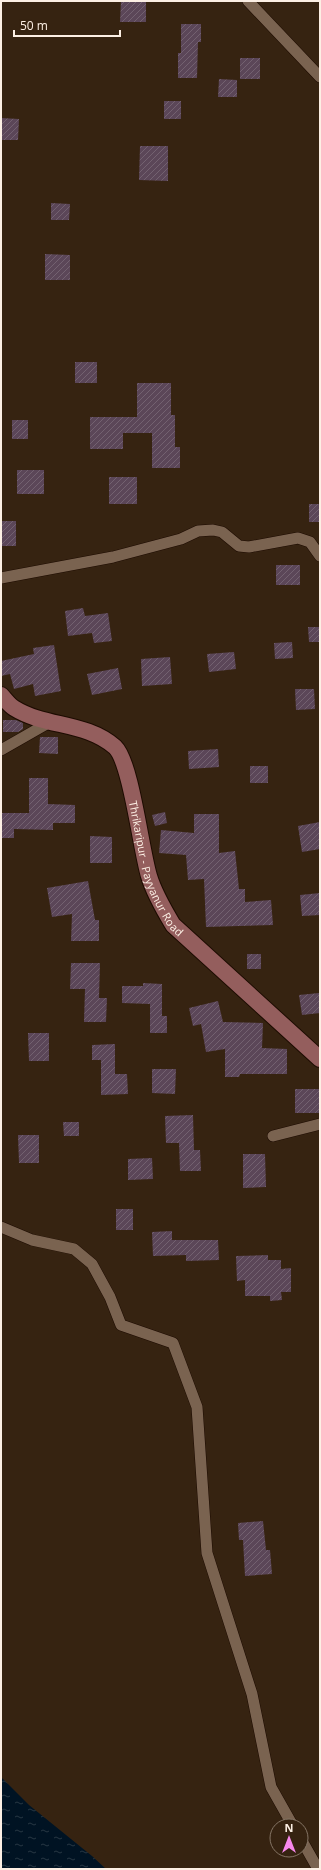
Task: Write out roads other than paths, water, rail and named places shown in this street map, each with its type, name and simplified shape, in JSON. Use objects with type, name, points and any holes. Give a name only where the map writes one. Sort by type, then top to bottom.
[{"type":"main road","name":"Thrikaripur - Payyanur Road","points":[[1,695],[14,708],[50,722],[77,727],[100,735],[117,748],[126,765],[149,877],[162,907],[173,925],[320,1058]]},
{"type":"street","points":[[248,1],[320,77]]},
{"type":"street","points":[[1,578],[113,557],[181,539],[198,531],[213,530],[222,532],[239,546],[249,547],[298,538],[310,542],[320,556]]},
{"type":"street","points":[[1,750],[50,722]]},
{"type":"street","points":[[273,1136],[320,1124]]},
{"type":"street","points":[[1,1227],[32,1240],[74,1249],[92,1264],[110,1297],[121,1325],[172,1343],[178,1355],[197,1407],[207,1553],[252,1694],[271,1787],[288,1818]]},
{"type":"street","points":[[309,1854],[318,1869]]},
{"type":"water","points":[[1,1777],[29,1805],[106,1869],[1,1869]]}]
